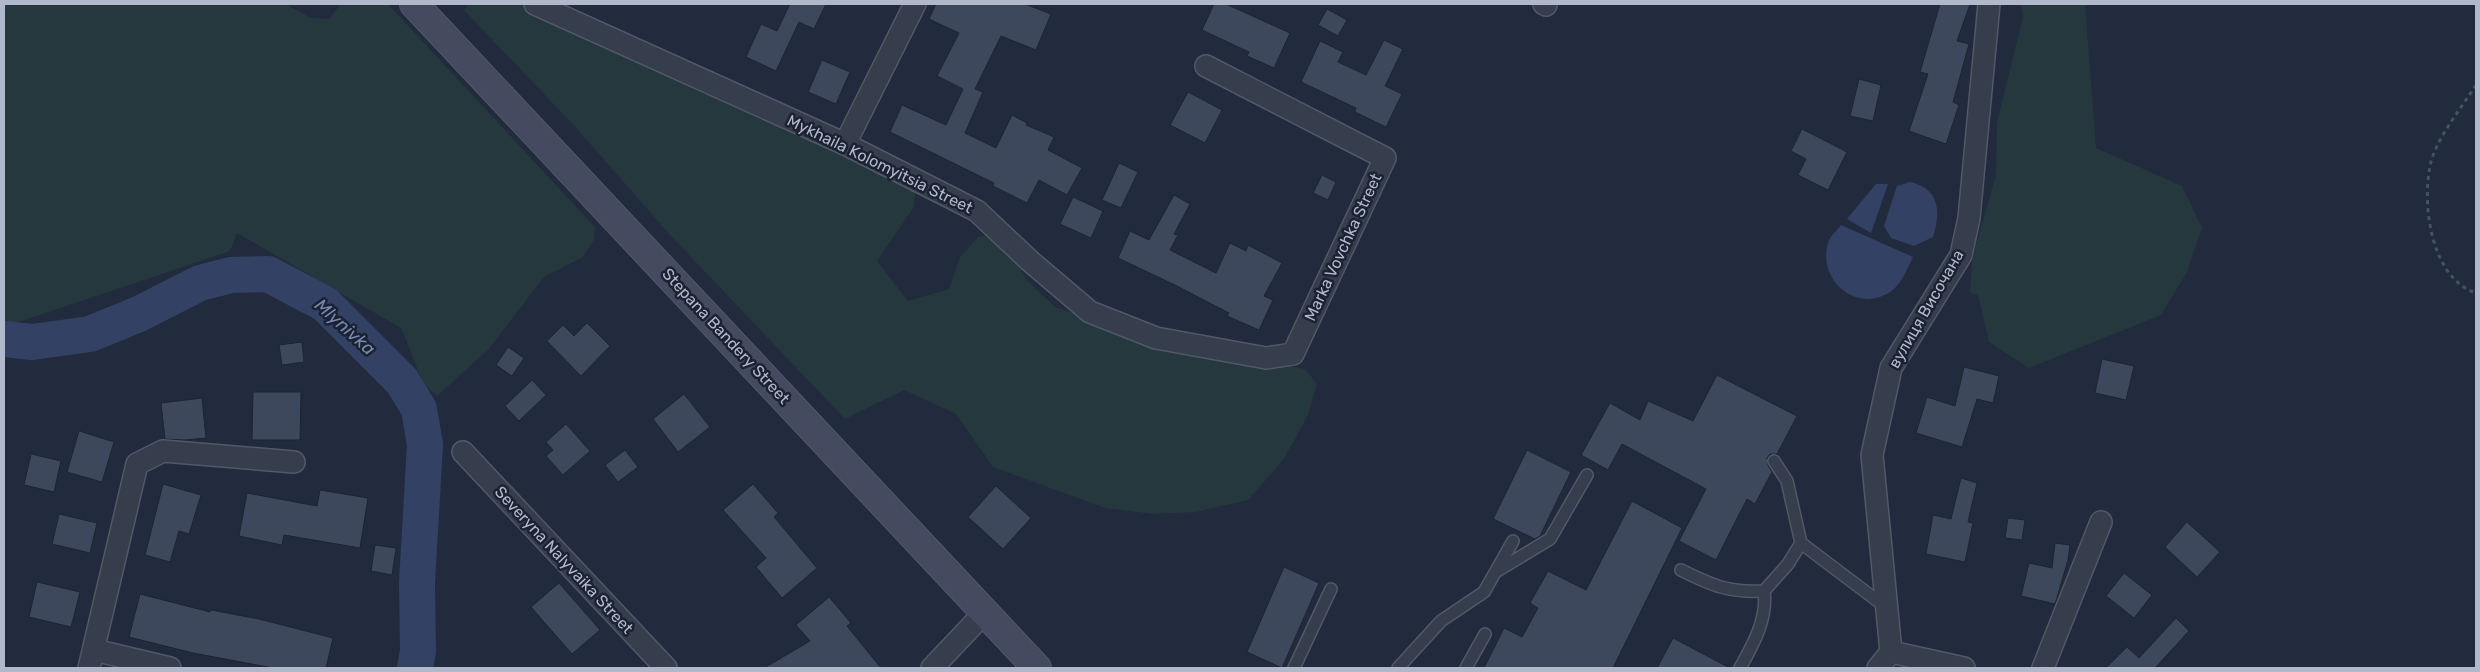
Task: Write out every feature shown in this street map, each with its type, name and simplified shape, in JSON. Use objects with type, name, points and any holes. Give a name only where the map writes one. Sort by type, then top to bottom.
[{"type":"main road","name":"Stepana Bandery Street","points":[[414,4],[1037,668]]},
{"type":"street","name":"Mykhaila Kolomyitsia Street","points":[[535,4],[845,144],[977,211],[1030,261],[1090,312],[1156,338],[1266,358],[1293,354]]},
{"type":"street","points":[[845,144],[915,4]]},
{"type":"street","name":"вулиця Височана","points":[[1892,652],[1872,455],[1891,368],[1961,255],[1969,218],[1989,4]]},
{"type":"street","name":"Marka Vovchka Street","points":[[1206,66],[1384,158],[1293,354]]},
{"type":"street","points":[[170,668],[91,659],[137,464],[163,451],[294,462]]},
{"type":"street","name":"Severyna Nalyvaika Street","points":[[463,452],[666,668]]},
{"type":"street","points":[[2043,668],[2101,522]]},
{"type":"street","points":[[932,668],[985,612]]},
{"type":"street","points":[[1878,668],[1892,652],[1964,668]]},
{"type":"lane","points":[[1774,461],[1787,481],[1801,543],[1887,608]]},
{"type":"lane","points":[[1495,572],[1550,539],[1587,475]]},
{"type":"lane","points":[[1398,668],[1441,621],[1484,592],[1513,541]]},
{"type":"lane","points":[[1681,570],[1703,581],[1739,592],[1764,591],[1788,564],[1801,543]]},
{"type":"lane","points":[[1294,668],[1331,589]]},
{"type":"lane","points":[[1740,668],[1754,642],[1766,605],[1764,591]]},
{"type":"lane","points":[[1466,668],[1485,634]]},
{"type":"path","points":[[2476,85],[2447,129],[2430,164],[2427,210],[2440,260],[2465,289],[2476,293]]},
{"type":"shaded area","points":[[4,4],[285,4],[311,18],[329,19],[341,4],[388,4],[595,227],[594,240],[583,257],[544,277],[488,350],[437,396],[423,383],[401,328],[237,233],[230,251],[10,325],[4,324]]},
{"type":"shaded area","points":[[469,4],[532,4],[916,185],[914,207],[877,261],[908,301],[949,289],[960,257],[978,237],[1001,232],[1026,279],[1055,307],[1146,339],[1305,369],[1317,384],[1308,415],[1284,459],[1248,500],[1196,512],[1153,514],[1105,508],[993,467],[956,414],[904,390],[845,419],[670,235],[578,130],[464,10]]},
{"type":"shaded area","points":[[2021,4],[2085,4],[2096,148],[2182,186],[2202,228],[2187,272],[2161,315],[2029,368],[1989,342],[1978,295],[1970,293],[1972,259],[1996,175],[1997,122],[2023,17]]},
{"type":"water","points":[[1910,182],[1920,185],[1933,196],[1937,210],[1936,227],[1933,237],[1914,246],[1891,238],[1884,226],[1897,186]]},
{"type":"water","points":[[1876,184],[1888,184],[1871,233],[1847,219]]},
{"type":"water","points":[[1841,225],[1913,257],[1895,288],[1882,296],[1868,299],[1855,297],[1844,291],[1834,281],[1828,269],[1826,255],[1831,236]]},
{"type":"building","points":[[790,4],[826,4],[814,29],[799,22],[776,71],[746,57],[761,24],[777,31]]},
{"type":"building","points":[[936,4],[1025,4],[1051,14],[1036,50],[1001,36],[975,89],[983,92],[965,133],[996,148],[1012,115],[1027,123],[1026,125],[1054,137],[1048,150],[1082,168],[1067,195],[1039,180],[1027,203],[993,186],[994,183],[890,132],[902,105],[946,125],[963,89],[937,76],[959,33],[929,19]]},
{"type":"building","points":[[1214,4],[1226,4],[1290,33],[1274,68],[1247,56],[1249,52],[1202,30]]},
{"type":"building","points":[[1940,4],[1970,4],[1957,41],[1969,44],[1953,102],[1959,105],[1946,144],[1909,131],[1928,74],[1920,72]]},
{"type":"building","points":[[1327,9],[1347,20],[1338,36],[1318,25]]},
{"type":"building","points":[[1384,40],[1403,49],[1385,86],[1402,94],[1386,127],[1355,112],[1356,108],[1301,82],[1320,41],[1343,52],[1338,62],[1366,75]]},
{"type":"building","points":[[822,60],[850,72],[836,104],[808,92]]},
{"type":"building","points":[[1859,79],[1881,85],[1873,121],[1850,116]]},
{"type":"building","points":[[1188,92],[1222,110],[1205,143],[1170,125]]},
{"type":"building","points":[[1802,129],[1847,152],[1828,190],[1798,175],[1806,159],[1791,151]]},
{"type":"building","points":[[1119,163],[1138,172],[1121,208],[1102,200]]},
{"type":"building","points":[[1322,175],[1336,182],[1328,200],[1313,193]]},
{"type":"building","points":[[1174,195],[1190,204],[1174,234],[1178,235],[1170,250],[1216,273],[1230,243],[1246,251],[1248,245],[1282,263],[1264,296],[1273,300],[1259,330],[1227,316],[1229,313],[1118,258],[1130,231],[1149,240]]},
{"type":"building","points":[[1073,197],[1103,211],[1091,238],[1060,224]]},
{"type":"building","points":[[587,323],[610,346],[581,376],[547,341],[563,325],[574,336]]},
{"type":"building","points":[[302,342],[304,362],[282,365],[279,345]]},
{"type":"building","points":[[508,347],[524,358],[512,376],[496,365]]},
{"type":"building","points":[[2102,359],[2134,366],[2126,400],[2095,393]]},
{"type":"building","points":[[1964,367],[1999,376],[1993,403],[1977,399],[1962,447],[1916,433],[1927,397],[1955,406]]},
{"type":"building","points":[[1717,375],[1797,416],[1777,454],[1770,454],[1767,458],[1772,472],[1755,504],[1747,499],[1716,560],[1679,541],[1706,489],[1622,444],[1608,470],[1581,455],[1610,403],[1640,420],[1648,401],[1693,421]]},
{"type":"building","points":[[532,380],[546,395],[519,421],[505,406]]},
{"type":"building","points":[[253,392],[301,392],[300,440],[252,440]]},
{"type":"building","points":[[684,394],[710,427],[678,452],[653,419]]},
{"type":"building","points":[[202,398],[206,438],[165,439],[161,403]]},
{"type":"building","points":[[566,424],[590,451],[563,475],[546,456],[553,450],[546,442]]},
{"type":"building","points":[[79,431],[114,442],[102,482],[67,472]]},
{"type":"building","points":[[625,450],[638,467],[618,482],[605,465]]},
{"type":"building","points":[[1527,450],[1571,472],[1540,536],[1535,539],[1493,519]]},
{"type":"building","points":[[31,454],[61,461],[54,492],[24,485]]},
{"type":"building","points":[[1961,478],[1977,483],[1968,522],[1973,523],[1965,562],[1926,554],[1933,515],[1951,519]]},
{"type":"building","points":[[163,484],[201,495],[189,534],[179,531],[170,562],[145,555]]},
{"type":"building","points":[[753,484],[778,513],[774,517],[817,568],[782,598],[756,567],[766,558],[723,510]]},
{"type":"building","points":[[996,486],[1031,518],[1003,549],[968,517]]},
{"type":"building","points":[[320,490],[368,498],[360,548],[284,535],[282,545],[239,536],[247,493],[317,506]]},
{"type":"building","points":[[1632,501],[1682,528],[1613,668],[1484,668],[1504,628],[1522,637],[1538,608],[1530,603],[1548,571],[1586,590]]},
{"type":"building","points":[[59,514],[97,523],[90,553],[52,544]]},
{"type":"building","points":[[2008,518],[2025,520],[2022,540],[2005,538]]},
{"type":"building","points":[[2187,522],[2220,552],[2197,577],[2165,547]]},
{"type":"building","points":[[2055,543],[2070,545],[2068,560],[2055,604],[2021,596],[2029,563],[2052,568]]},
{"type":"building","points":[[375,545],[396,548],[392,575],[371,571]]},
{"type":"building","points":[[1284,567],[1319,583],[1282,668],[1247,652]]},
{"type":"building","points":[[2124,573],[2152,595],[2134,618],[2106,596]]},
{"type":"building","points":[[37,582],[80,592],[71,627],[29,617]]},
{"type":"building","points":[[559,583],[600,630],[572,654],[531,607]]},
{"type":"building","points":[[140,594],[210,612],[211,610],[259,619],[333,638],[326,668],[273,668],[193,653],[129,637]]},
{"type":"building","points":[[829,597],[851,623],[847,626],[881,668],[764,668],[810,641],[796,625]]},
{"type":"building","points":[[2176,618],[2189,631],[2155,668],[2106,668],[2127,647],[2139,658]]},
{"type":"building","points":[[1673,638],[1730,668],[1657,668]]},
{"type":"waterway","name":"Mlynivka","points":[[4,339],[32,342],[90,334],[139,314],[200,283],[231,275],[268,274],[325,304],[402,381],[419,409],[425,445],[417,582],[418,651],[415,668]]}]
